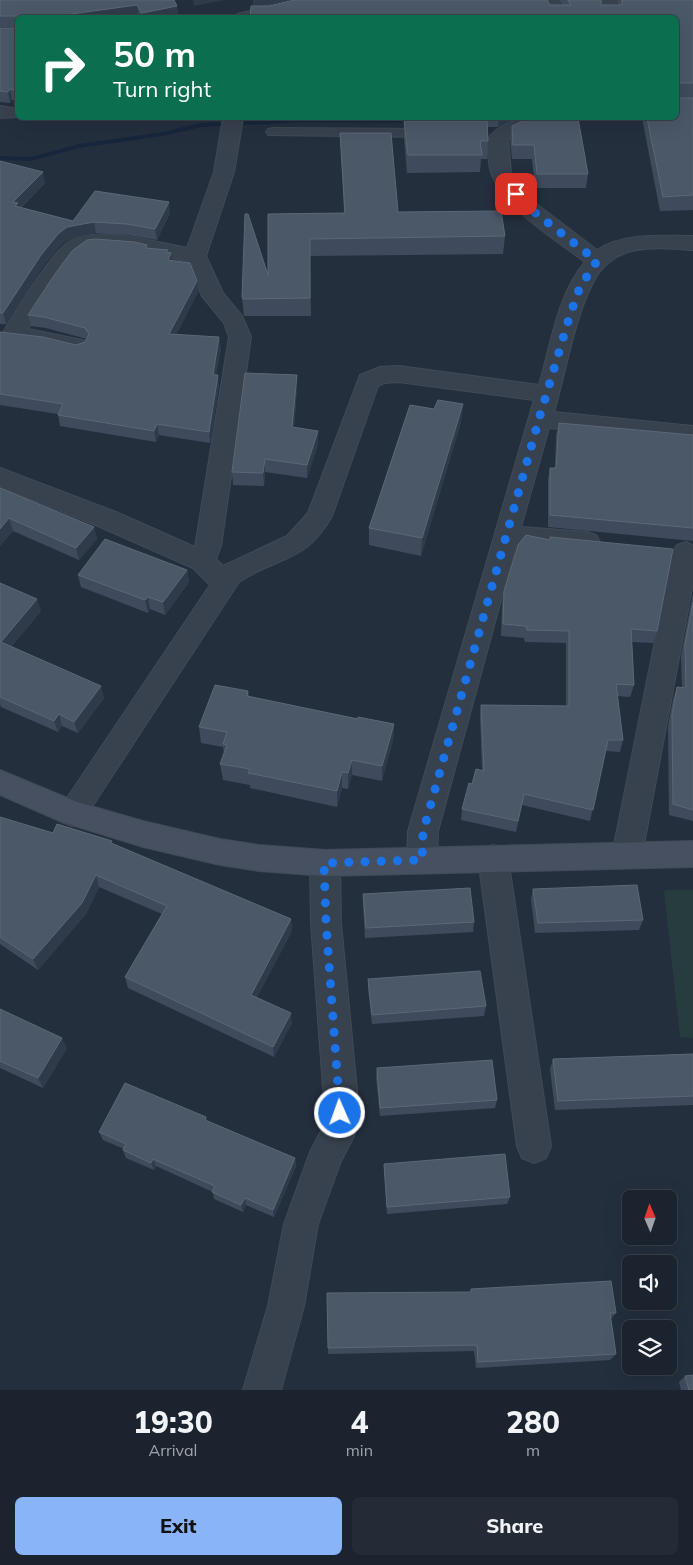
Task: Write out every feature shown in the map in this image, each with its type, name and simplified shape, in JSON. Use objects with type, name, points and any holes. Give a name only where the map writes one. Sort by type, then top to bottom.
[{"type":"street","points":[[238,13],[323,0]]},
{"type":"street","points":[[548,0],[557,15]]},
{"type":"street","points":[[609,0],[609,15]]},
{"type":"street","points":[[202,561],[208,546],[240,337],[234,321],[213,296],[195,256],[224,172],[233,120]]},
{"type":"street","points":[[549,120],[492,133],[496,140],[501,173],[507,184],[524,204],[597,261]]},
{"type":"street","points":[[6,333],[66,255],[79,244],[100,241],[195,256]]},
{"type":"street","points":[[422,860],[423,832],[539,419],[580,287],[597,261],[617,250],[640,244],[693,243]]},
{"type":"street","points":[[6,333],[46,338],[79,346]]},
{"type":"street","points":[[72,813],[230,575],[246,564],[294,544],[311,528],[319,516],[368,381],[388,374],[399,374],[548,394]]},
{"type":"street","points":[[539,419],[693,434]]},
{"type":"street","points":[[0,477],[107,519],[202,561],[224,583]]},
{"type":"street","points":[[506,535],[610,545]]},
{"type":"street","points":[[627,855],[682,551]]},
{"type":"street","points":[[0,782],[72,813],[143,834],[220,852],[259,858],[324,863],[693,854]]},
{"type":"street","points":[[493,858],[534,1146]]},
{"type":"street","points":[[262,1390],[286,1306],[297,1255],[301,1224],[327,1152],[337,1136],[340,1125],[341,1101],[326,923],[324,863]]},
{"type":"lane","points":[[273,132],[442,133]]},
{"type":"green space","points":[[664,890],[693,890],[693,1038],[680,1037]]},
{"type":"building","points":[[0,0],[174,0],[177,6],[142,13],[137,5],[64,15],[0,16]]},
{"type":"building","points":[[294,0],[547,0],[550,5],[571,5],[568,0],[601,0],[601,5],[622,5],[622,0],[693,0],[693,83],[679,83],[679,15],[250,15],[251,6],[269,6]]},
{"type":"building","points":[[0,28],[15,28],[15,90],[10,89],[8,92],[0,91]]},
{"type":"building","points":[[679,98],[693,98],[693,195],[663,197],[647,120],[679,120]]},
{"type":"building","points":[[526,120],[578,120],[588,174],[537,174],[534,145],[513,145],[512,126]]},
{"type":"building","points":[[404,121],[487,121],[488,141],[480,141],[482,155],[408,155]]},
{"type":"building","points":[[340,133],[391,133],[398,212],[501,211],[505,236],[310,239],[310,298],[243,299],[245,214],[248,214],[268,275],[268,214],[345,213]]},
{"type":"building","points":[[0,161],[43,172],[13,202],[18,203],[15,206],[73,221],[95,191],[169,202],[155,229],[127,224],[94,222],[67,227],[58,234],[41,255],[3,313],[0,313]]},
{"type":"building","points":[[87,240],[135,242],[147,245],[146,248],[168,250],[166,252],[171,253],[168,260],[190,263],[197,281],[169,334],[219,337],[213,375],[218,375],[209,432],[157,424],[154,431],[58,415],[63,404],[0,394],[0,332],[43,337],[76,345],[85,342],[89,334],[85,328],[44,317],[28,315],[72,251]]},
{"type":"building","points":[[245,373],[297,375],[292,427],[318,431],[307,465],[265,459],[263,473],[232,472]]},
{"type":"building","points":[[438,400],[463,404],[422,538],[369,528],[410,405],[434,409]]},
{"type":"building","points":[[559,423],[693,435],[693,528],[550,515],[550,468],[556,468]]},
{"type":"building","points":[[0,488],[94,527],[76,548],[9,518],[0,529]]},
{"type":"building","points":[[526,535],[550,540],[550,537],[673,549],[657,631],[631,629],[634,685],[616,684],[623,740],[608,740],[593,810],[524,794],[518,821],[462,809],[469,783],[472,784],[476,769],[484,771],[481,705],[569,706],[569,631],[527,630],[526,626],[503,624],[504,591],[518,545]]},
{"type":"building","points":[[105,539],[187,570],[163,602],[148,597],[145,600],[78,575]]},
{"type":"building","points":[[0,583],[37,599],[1,642],[101,686],[74,722],[59,714],[54,721],[0,697]]},
{"type":"building","points":[[693,602],[693,810],[673,804],[672,715],[677,687],[686,688],[685,644]]},
{"type":"building","points":[[215,685],[248,691],[247,696],[358,719],[358,717],[394,724],[382,766],[352,760],[348,773],[342,772],[337,791],[248,773],[250,769],[220,764],[227,745],[223,744],[227,732],[199,727]]},
{"type":"building","points":[[0,817],[53,833],[57,824],[112,841],[111,843],[291,919],[251,995],[291,1013],[273,1047],[125,977],[167,906],[96,875],[82,903],[33,959],[0,937]]},
{"type":"building","points":[[637,885],[643,920],[538,923],[533,889]]},
{"type":"building","points":[[470,888],[474,922],[366,928],[363,894]]},
{"type":"building","points":[[480,971],[486,1006],[372,1015],[368,979]]},
{"type":"building","points":[[0,1009],[62,1038],[38,1078],[0,1061]]},
{"type":"building","points":[[693,1054],[693,1096],[558,1101],[553,1059]]},
{"type":"building","points":[[492,1060],[497,1100],[380,1108],[377,1068]]},
{"type":"building","points":[[125,1083],[206,1117],[205,1120],[295,1158],[273,1210],[245,1198],[241,1205],[212,1192],[215,1186],[153,1159],[151,1163],[123,1150],[126,1144],[99,1132]]},
{"type":"building","points":[[505,1154],[510,1197],[387,1207],[384,1164]]},
{"type":"building","points":[[611,1281],[616,1313],[610,1313],[616,1354],[478,1362],[477,1345],[328,1348],[327,1293],[471,1292],[471,1289]]},
{"type":"building","points":[[693,1375],[693,1390],[689,1390],[685,1376]]},
{"type":"waterway","points":[[0,158],[31,159],[79,146],[163,134],[201,125],[303,120],[456,121]]},
{"type":"route","points":[[340,1113],[341,1101],[326,923],[324,863],[422,860],[423,832],[539,419],[580,287],[597,261],[553,225],[532,211],[516,194]]}]
